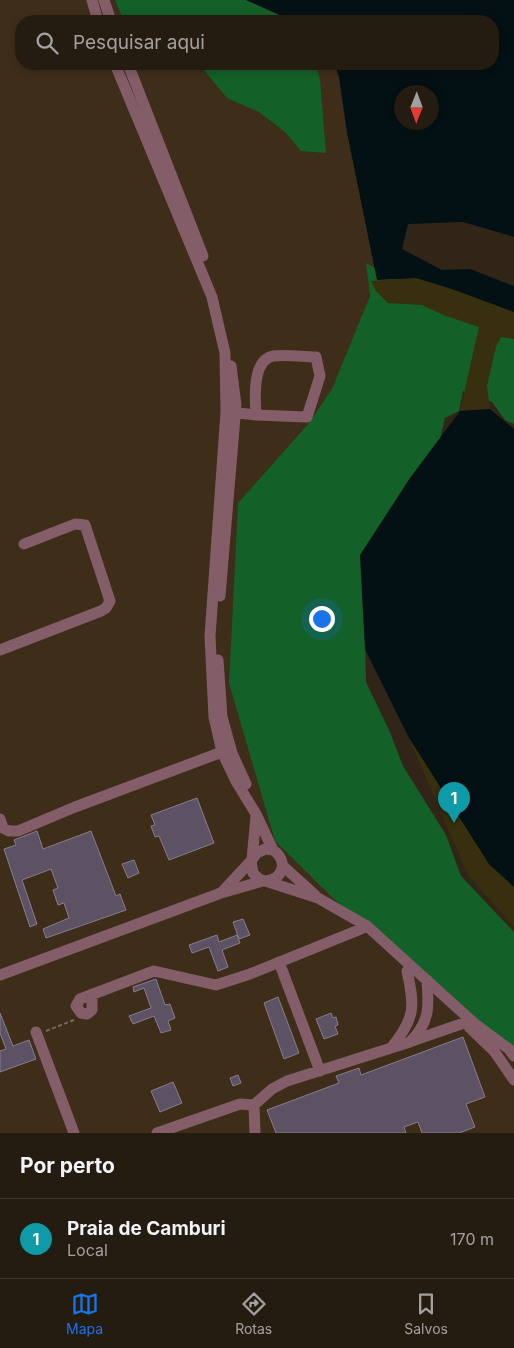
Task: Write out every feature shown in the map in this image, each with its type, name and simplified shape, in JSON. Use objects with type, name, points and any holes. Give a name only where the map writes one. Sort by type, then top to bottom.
[{"type":"street","points":[[92,0],[96,15]]},
{"type":"street","points":[[104,0],[109,15]]},
{"type":"street","points":[[117,70],[212,297],[224,353],[230,412],[217,633],[219,683],[222,717],[232,753],[256,814],[273,850],[280,857],[283,866],[318,898],[361,929],[407,971],[427,984],[475,1024],[509,1049],[514,1056]]},
{"type":"street","points":[[130,70],[198,239],[217,297],[230,354],[236,405],[230,412],[210,636],[214,718],[222,752],[237,783],[256,814],[252,860],[253,873],[264,881],[318,898],[367,926],[494,1052],[514,1080]]},
{"type":"street","points":[[230,412],[256,415],[308,416],[320,376],[316,357],[271,356],[262,364],[258,371],[254,399],[256,415]]},
{"type":"street","points":[[0,650],[101,611],[106,608],[110,601],[85,525],[75,524],[24,544]]},
{"type":"street","points":[[0,820],[3,828],[9,831],[18,831],[75,807],[222,752]]},
{"type":"street","points":[[221,893],[261,851],[273,850]]},
{"type":"street","points":[[0,975],[221,893],[276,879],[283,866]]},
{"type":"street","points":[[92,994],[154,970],[216,985],[361,929]]},
{"type":"street","points":[[279,962],[320,1071]]},
{"type":"street","points":[[391,1049],[406,1030],[412,1012],[413,995],[407,971]]},
{"type":"street","points":[[410,1042],[420,1032],[428,1015],[427,984]]},
{"type":"street","points":[[157,1133],[240,1104],[254,1105],[272,1089],[286,1081],[391,1049],[464,1023]]},
{"type":"street","points":[[39,1032],[74,1133]]},
{"type":"street","points":[[254,1105],[255,1133]]},
{"type":"path","points":[[39,1032],[79,1018]]},
{"type":"shaded area","points":[[0,0],[246,0],[280,15],[15,15],[15,70],[337,70],[347,132],[377,280],[371,281],[362,341],[275,483],[514,1049],[514,1133],[0,1133]]},
{"type":"shaded area","points":[[246,0],[514,0],[514,237],[463,222],[408,224],[402,249],[442,270],[470,269],[514,286],[514,312],[416,278],[377,280],[347,132],[337,70],[499,70],[499,15],[280,15]]},
{"type":"shaded area","points":[[490,409],[514,429],[514,887],[489,864],[408,736],[365,649],[360,555],[410,478],[460,411]]},
{"type":"green space","points":[[115,0],[246,0],[280,15],[121,15]]},
{"type":"green space","points":[[204,70],[317,70],[320,79],[326,153],[301,151],[285,132],[259,112],[227,98]]},
{"type":"green space","points":[[366,263],[415,290],[514,320],[514,424],[505,420],[492,402],[463,391],[459,411],[445,418],[438,448],[369,557],[362,594],[366,682],[389,730],[403,766],[446,835],[461,876],[514,932],[514,1056],[414,964],[336,901],[275,841],[229,683],[238,503],[309,423],[332,389],[370,296]]},
{"type":"sand","points":[[416,278],[514,312],[514,339],[501,337],[496,347],[487,386],[490,409],[460,411],[479,327],[421,305],[388,303],[376,291],[371,281]]},
{"type":"sand","points":[[408,736],[489,864],[514,887],[514,927],[468,875]]},
{"type":"building","points":[[197,798],[214,843],[169,860],[159,836],[155,837],[151,826],[155,825],[151,815]]},
{"type":"building","points":[[37,831],[43,849],[91,831],[116,896],[120,894],[126,910],[46,938],[43,929],[69,918],[64,903],[58,905],[53,890],[58,888],[51,869],[22,880],[37,924],[30,927],[4,849],[16,845],[14,840]]},
{"type":"building","points":[[134,860],[139,873],[128,878],[122,864]]},
{"type":"building","points":[[243,919],[250,935],[239,939],[233,922]]},
{"type":"building","points":[[217,935],[219,942],[237,935],[240,943],[222,950],[228,967],[218,971],[209,947],[192,953],[189,945]]},
{"type":"building","points":[[156,979],[165,1005],[170,1004],[175,1018],[168,1021],[171,1030],[161,1033],[154,1016],[133,1024],[129,1016],[151,1008],[144,988],[134,992],[133,987]]},
{"type":"building","points":[[278,997],[299,1053],[284,1059],[264,1003]]},
{"type":"building","points":[[0,1013],[13,1046],[29,1040],[36,1059],[0,1072],[0,1051],[6,1049],[0,1033]]},
{"type":"building","points":[[331,1013],[333,1018],[336,1017],[338,1025],[335,1026],[338,1034],[324,1039],[316,1019]]},
{"type":"building","points":[[463,1037],[485,1097],[466,1104],[475,1127],[459,1133],[422,1133],[418,1122],[404,1127],[406,1133],[276,1133],[267,1110],[339,1083],[336,1076],[359,1068],[361,1075]]},
{"type":"building","points":[[238,1075],[241,1083],[233,1086],[230,1078]]},
{"type":"building","points":[[173,1082],[182,1103],[160,1112],[151,1091]]},
{"type":"place","name":"Praia de Camburi","points":[[454,823]]}]
